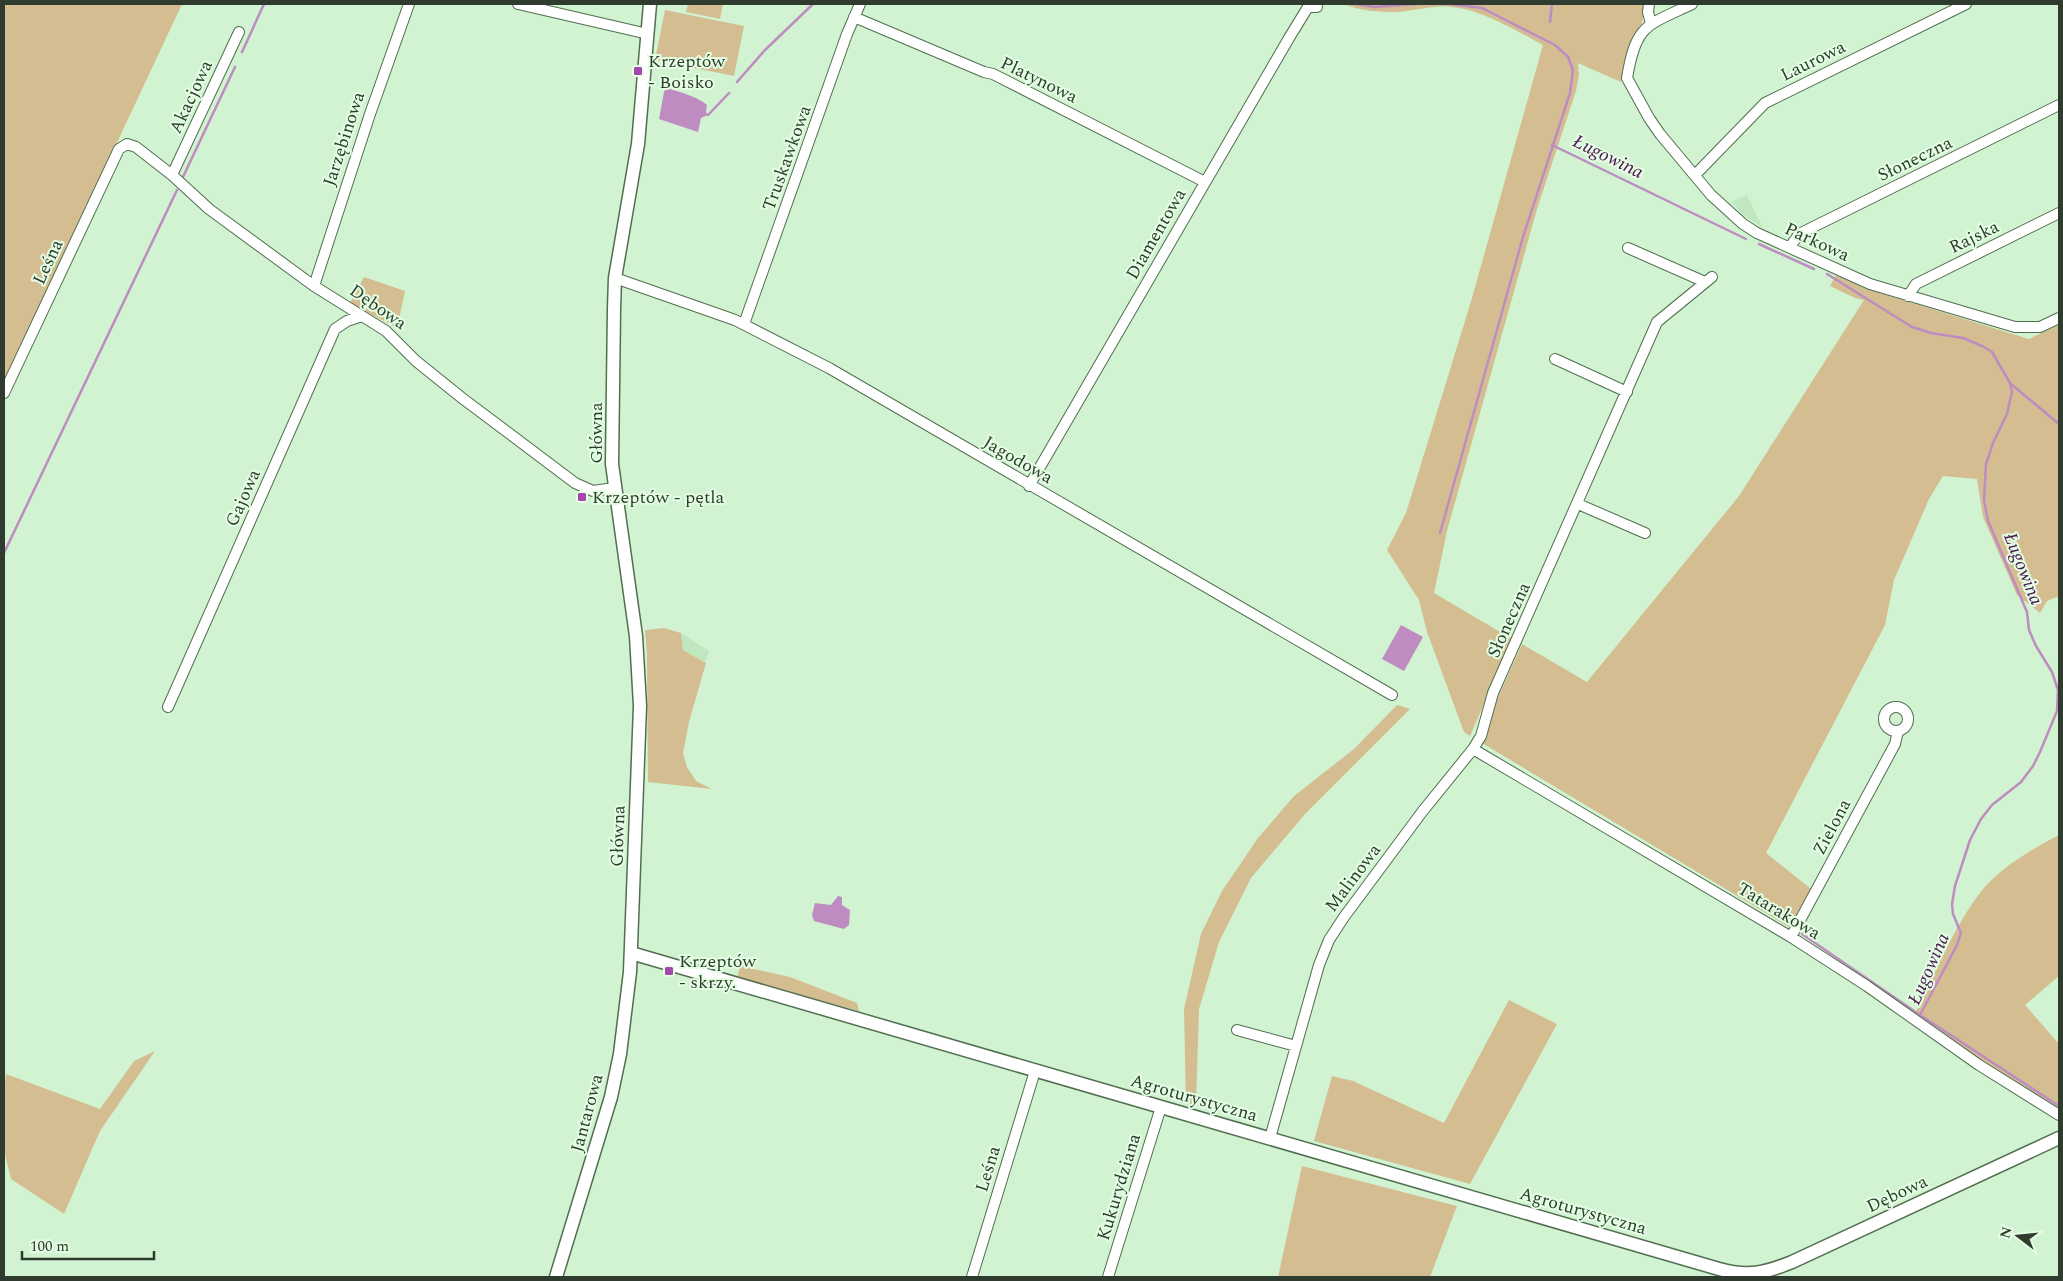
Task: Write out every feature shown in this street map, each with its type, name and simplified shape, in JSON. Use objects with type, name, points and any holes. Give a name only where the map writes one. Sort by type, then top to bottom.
[{"type":"street","name":"Jarzębinowa","points":[[314,286],[408,4]]},
{"type":"street","points":[[518,4],[648,34]]},
{"type":"street","name":"Główna","points":[[631,953],[640,706],[638,665],[614,488],[612,454],[615,278],[638,144],[650,4]]},
{"type":"street","name":"Truskawkowa","points":[[744,324],[860,4]]},
{"type":"street","points":[[1649,4],[1648,12],[1651,24],[1692,4]]},
{"type":"street","name":"Laurowa","points":[[1695,175],[1765,103],[1966,4]]},
{"type":"street","name":"Diamentowa","points":[[1029,486],[1308,7],[1317,7]]},
{"type":"street","name":"Platynowa","points":[[854,17],[984,72],[993,74],[1205,182]]},
{"type":"street","name":"Parkowa","points":[[1651,24],[1645,28],[1636,41],[1627,78],[1649,118],[1717,201],[1743,224],[1757,233],[1856,278],[1908,296],[2015,327],[2040,327],[2059,318]]},
{"type":"street","name":"Akacjowa","points":[[172,175],[239,32]]},
{"type":"street","name":"Słoneczna","points":[[1790,247],[1800,234],[2059,105]]},
{"type":"street","name":"Dębowa","points":[[123,146],[127,144],[136,147],[172,175],[209,209],[314,286],[386,331],[416,360],[462,398],[575,483],[593,491],[614,488]]},
{"type":"street","name":"Leśna","points":[[4,392],[119,149],[123,146]]},
{"type":"street","name":"Rajska","points":[[1908,296],[1916,284],[2059,213]]},
{"type":"street","name":"Słoneczna","points":[[1473,749],[1481,736],[1493,694],[1657,322],[1709,279],[1628,248]]},
{"type":"street","name":"Jagodowa","points":[[615,278],[744,324],[829,368],[1029,486],[1392,695]]},
{"type":"street","name":"Gajowa","points":[[168,707],[335,329],[347,321],[362,316]]},
{"type":"street","points":[[1555,360],[1627,392]]},
{"type":"street","points":[[1578,504],[1646,533]]},
{"type":"street","name":"Zielona","points":[[1792,937],[1895,744],[1898,731]]},
{"type":"street","name":"Tatarakowa","points":[[1473,749],[1792,937],[1868,986],[1980,1065],[2059,1115]]},
{"type":"street","name":"Malinowa","points":[[1270,1138],[1319,965],[1335,930],[1473,749]]},
{"type":"street","name":"Agroturystyczna","points":[[631,953],[1719,1269],[1748,1274]]},
{"type":"street","name":"Jantarowa","points":[[556,1277],[611,1097],[620,1054],[631,953]]},
{"type":"street","points":[[1237,1030],[1296,1046]]},
{"type":"street","name":"Leśna","points":[[972,1277],[1035,1071]]},
{"type":"street","name":"Kukurydziana","points":[[1108,1277],[1161,1107]]},
{"type":"street","name":"Dębowa","points":[[1748,1274],[1760,1273],[1792,1262],[2059,1138]]},
{"type":"shaded area","points":[[4,4],[182,4],[4,384]]},
{"type":"shaded area","points":[[688,4],[723,4],[720,19],[686,12]]},
{"type":"shaded area","points":[[1344,4],[1647,4],[1641,26],[1625,60],[1621,82],[1578,63],[1579,75],[1576,91],[1537,209],[1447,531],[1434,593],[1512,639],[1470,736],[1464,732],[1427,632],[1419,600],[1387,550],[1406,513],[1472,298],[1543,45],[1486,16],[1462,9],[1437,7],[1384,12],[1363,10]]},
{"type":"shaded area","points":[[665,10],[744,26],[734,76],[655,60]]},
{"type":"shaded area","points":[[666,88],[693,97],[707,105],[706,112],[708,115],[701,118],[698,132],[659,119]]},
{"type":"shaded area","points":[[1747,195],[1763,228],[1741,213],[1731,202]]},
{"type":"shaded area","points":[[1836,275],[1867,289],[2029,339],[2059,325],[2059,596],[2047,601],[2040,613],[2017,595],[1983,517],[1977,479],[1943,476],[1929,499],[1894,580],[1885,625],[1766,853],[1811,889],[1789,927],[1482,743],[1491,713],[1522,644],[1587,682],[1739,496],[1864,300],[1855,298],[1830,286]]},
{"type":"shaded area","points":[[364,277],[405,291],[397,328],[350,303]]},
{"type":"shaded area","points":[[1401,625],[1423,637],[1404,671],[1382,659]]},
{"type":"shaded area","points":[[664,628],[681,633],[683,650],[706,663],[689,722],[683,753],[687,767],[696,781],[712,789],[648,782],[647,653],[645,630]]},
{"type":"shaded area","points":[[681,633],[709,651],[705,662],[683,650]]},
{"type":"shaded area","points":[[1397,705],[1410,709],[1305,814],[1251,878],[1219,942],[1199,1009],[1196,1106],[1186,1104],[1184,1009],[1201,934],[1222,891],[1258,838],[1294,796],[1354,749]]},
{"type":"shaded area","points":[[2059,835],[2059,976],[2025,1005],[2059,1044],[2059,1111],[1976,1059],[1914,1016],[1955,933],[1984,888],[2009,865]]},
{"type":"shaded area","points":[[838,896],[842,897],[842,905],[850,910],[849,925],[844,929],[814,921],[812,915],[815,903],[831,905]]},
{"type":"shaded area","points":[[740,966],[790,977],[857,1003],[859,1011],[737,978]]},
{"type":"shaded area","points":[[1509,1000],[1557,1024],[1470,1184],[1314,1141],[1332,1076],[1353,1081],[1444,1123]]},
{"type":"shaded area","points":[[155,1051],[100,1131],[64,1214],[11,1179],[4,1150],[4,1092],[6,1074],[100,1109],[134,1061]]},
{"type":"shaded area","points":[[1302,1166],[1457,1206],[1430,1277],[1278,1277]]},
{"type":"waterway","points":[[242,52],[264,4]]},
{"type":"waterway","points":[[737,82],[765,50],[813,4]]},
{"type":"waterway","name":"Ługowina","points":[[1356,4],[1374,7],[1418,4]]},
{"type":"waterway","points":[[1440,533],[1523,237],[1570,93],[1573,70],[1568,57],[1555,45],[1482,8],[1451,4]]},
{"type":"waterway","points":[[1550,22],[1552,4]]},
{"type":"waterway","points":[[182,179],[235,67]]},
{"type":"waterway","points":[[708,115],[729,93]]},
{"type":"waterway","name":"Ługowina","points":[[1552,145],[1746,239]]},
{"type":"waterway","points":[[4,553],[177,190]]},
{"type":"waterway","name":"Ługowina","points":[[1759,244],[1814,269]]},
{"type":"waterway","name":"Ługowina","points":[[1827,274],[1912,327],[1931,333],[1963,338],[1982,346],[1992,352],[2010,383],[2012,392],[2007,414],[1993,443],[1986,464],[1984,500],[1988,521],[2027,612],[2029,630],[2036,646],[2052,672],[2058,690],[2057,711],[2033,766],[2021,782],[1992,805],[1981,819],[1970,840],[1955,886],[1952,904],[1953,914],[1961,933],[1957,945],[1920,1015]]},
{"type":"waterway","points":[[2011,384],[2059,424]]},
{"type":"waterway","name":"Ługowina","points":[[1802,934],[1920,1015],[2059,1106]]},
{"type":"place","name":"Krzeptów - Boisko","points":[[638,71]]},
{"type":"place","name":"Krzeptów - pętla","points":[[582,497]]},
{"type":"place","name":"Krzeptów - skrzy.","points":[[669,971]]}]
